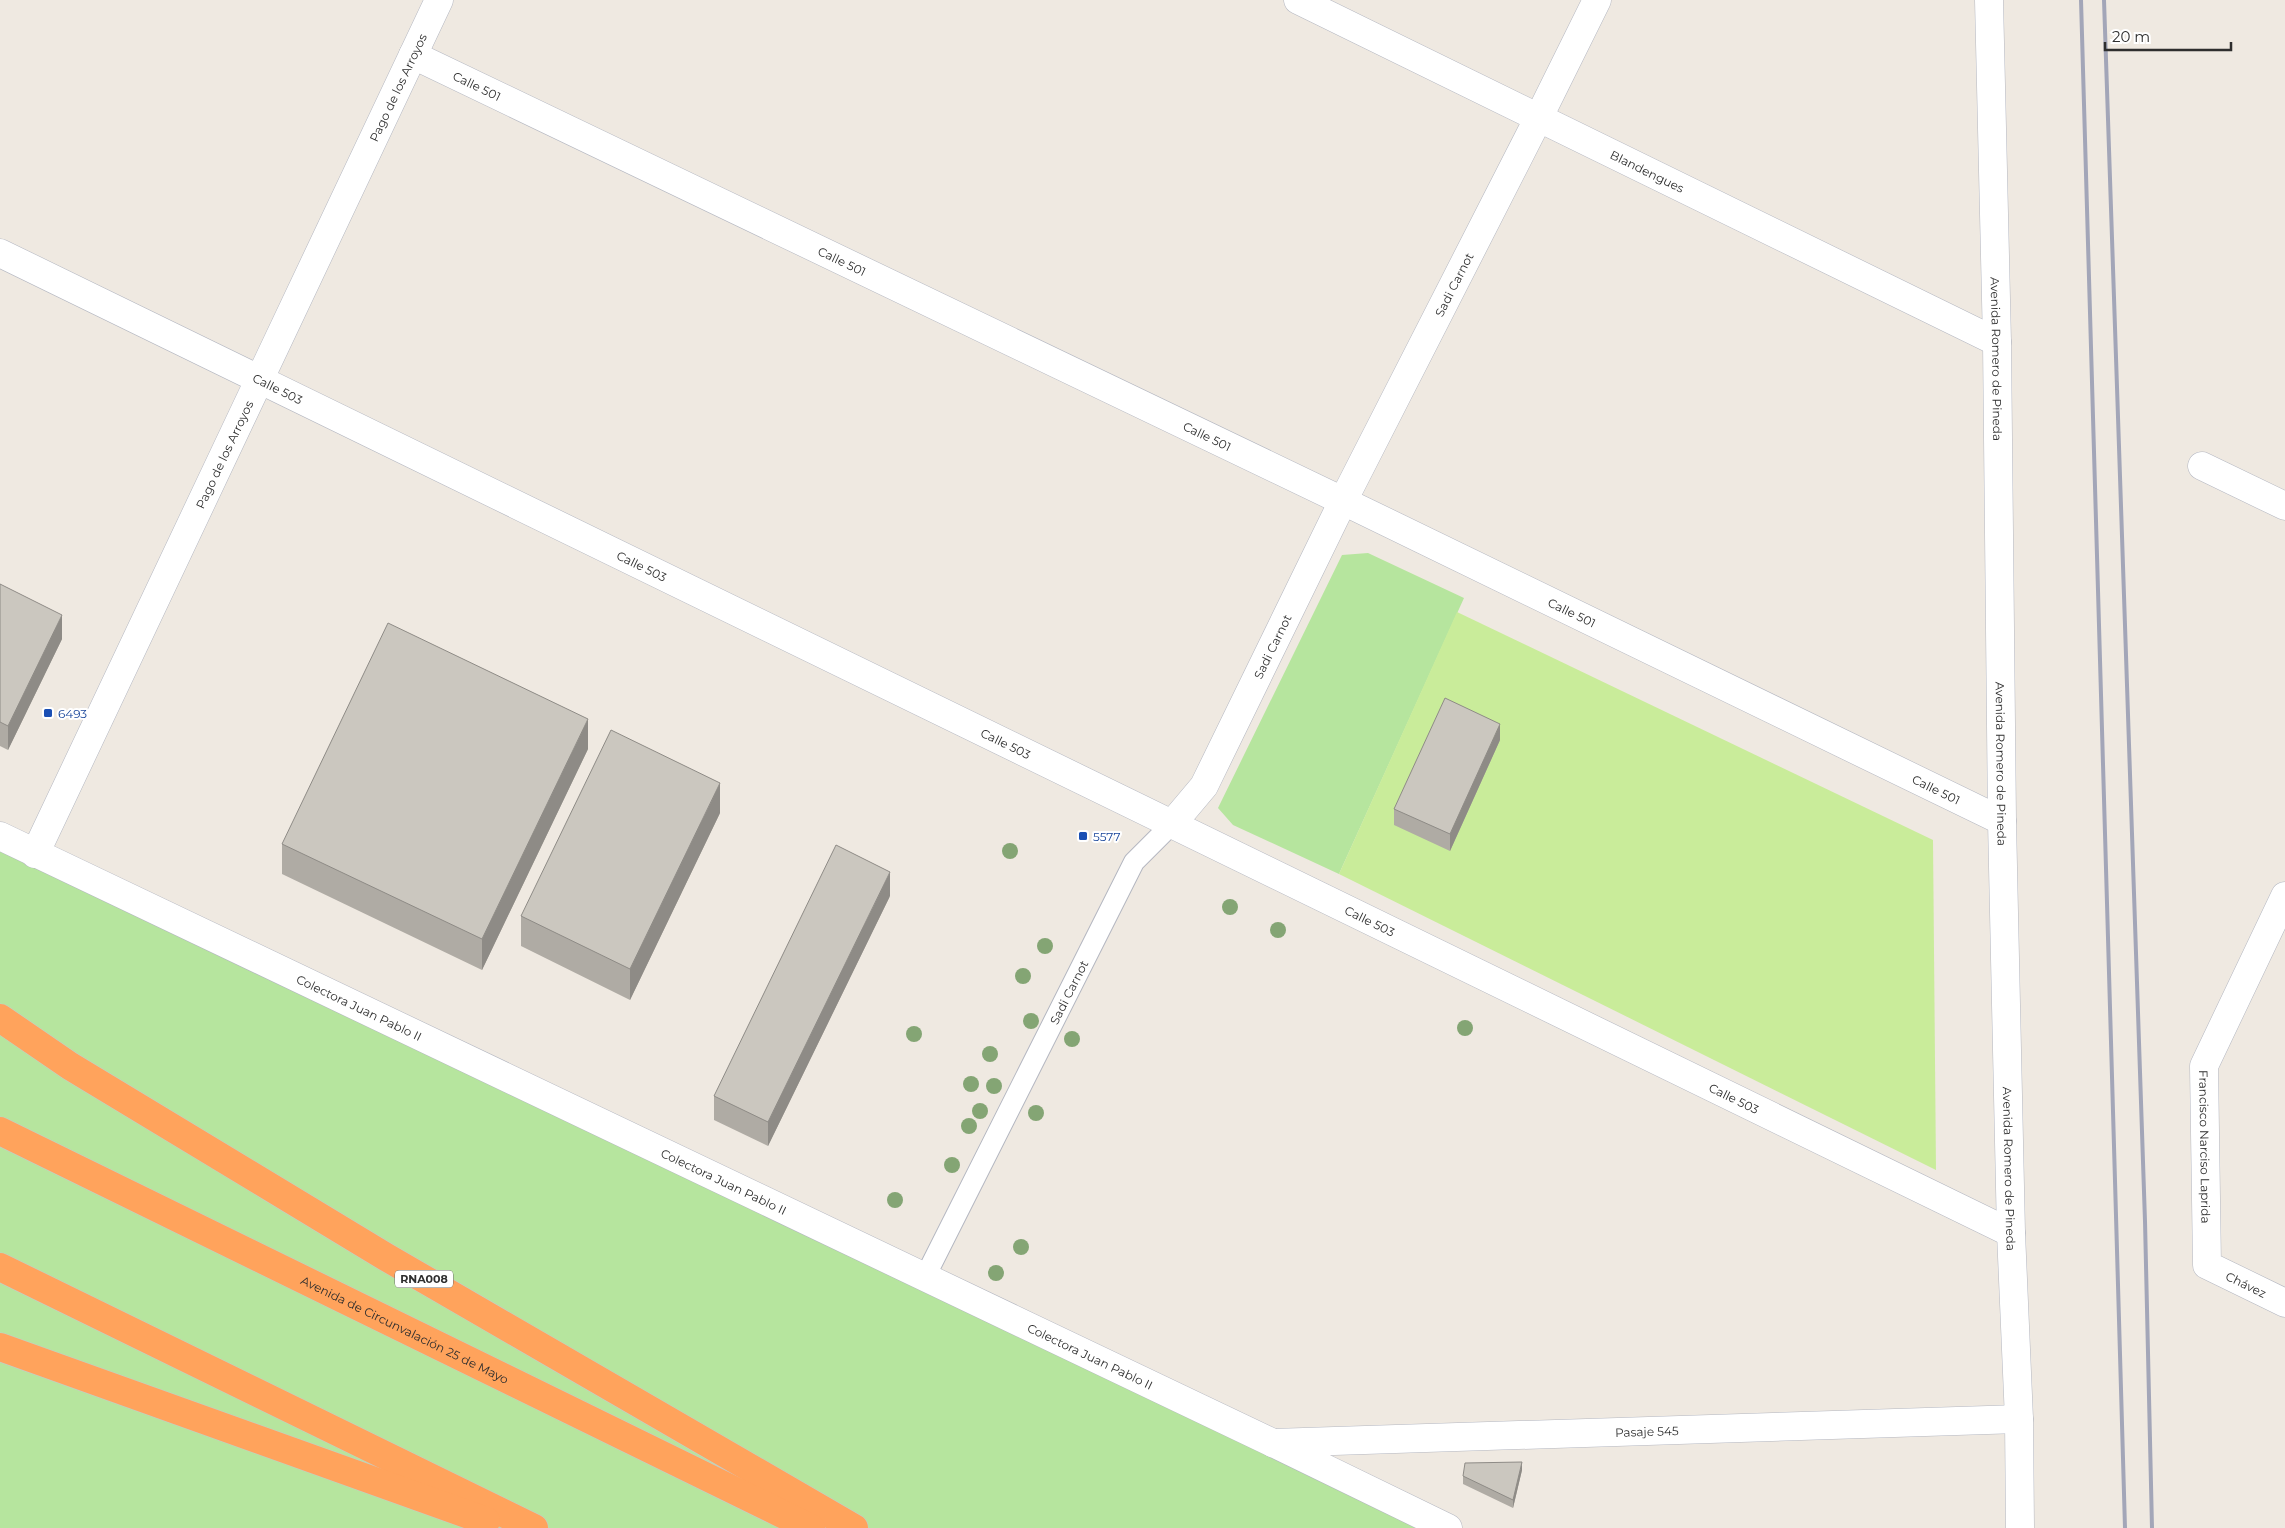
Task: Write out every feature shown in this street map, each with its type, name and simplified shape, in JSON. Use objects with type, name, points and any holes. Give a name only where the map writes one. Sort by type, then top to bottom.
[{"type":"highway","name":"RNA008","points":[[0,1018],[70,1066],[386,1257],[854,1528]]},
{"type":"highway","name":"Avenida de Circunvalación 25 de Mayo","points":[[0,1132],[811,1528]]},
{"type":"highway","points":[[0,1267],[534,1528]]},
{"type":"highway","points":[[0,1347],[504,1528]]},
{"type":"street","name":"Pago de los Arroyos","points":[[35,854],[438,0]]},
{"type":"street","name":"Blandengues","points":[[1298,0],[1997,342]]},
{"type":"street","name":"Sadi Carnot","points":[[1172,824],[1204,786],[1344,501],[1597,0]]},
{"type":"street","name":"Avenida Romero de Pineda","points":[[1989,0],[1997,342],[2002,821],[2011,1233],[2019,1419],[2020,1528]]},
{"type":"street","name":"Calle 501","points":[[413,55],[1344,501],[2002,821]]},
{"type":"street","name":"Calle 503","points":[[0,253],[2011,1233]]},
{"type":"street","points":[[2202,466],[2285,506]]},
{"type":"street","name":"Colectora Juan Pablo II","points":[[0,836],[1448,1528]]},
{"type":"street","name":"Francisco Narciso Laprida","points":[[2207,1265],[2204,1066],[2285,896]]},
{"type":"street","name":"Chávez","points":[[2207,1265],[2285,1303]]},
{"type":"street","name":"Pasaje 545","points":[[1273,1443],[2019,1419]]},
{"type":"lane","name":"Sadi Carnot","points":[[925,1277],[1134,862],[1172,824]]},
{"type":"green space","points":[[1368,553],[1464,598],[1339,874],[1233,825],[1218,808],[1342,555]]},
{"type":"green space","points":[[1457,612],[1933,840],[1936,1170],[1339,874]]},
{"type":"green space","points":[[0,836],[1448,1528],[0,1528]]},
{"type":"building","points":[[0,584],[62,615],[8,726],[0,722]]},
{"type":"building","points":[[388,623],[588,719],[482,939],[282,844]]},
{"type":"building","points":[[1445,698],[1500,724],[1450,834],[1394,809]]},
{"type":"building","points":[[611,730],[720,783],[630,969],[521,916]]},
{"type":"building","points":[[836,845],[890,872],[768,1122],[714,1096]]},
{"type":"building","points":[[1522,1462],[1513,1500],[1463,1476],[1465,1463]]},
{"type":"railway","points":[[2081,0],[2125,1528]]},
{"type":"railway","points":[[2104,0],[2145,1221],[2152,1528]]},
{"type":"place","name":"6493","points":[[48,713]]},
{"type":"place","name":"5577","points":[[1083,836]]}]
